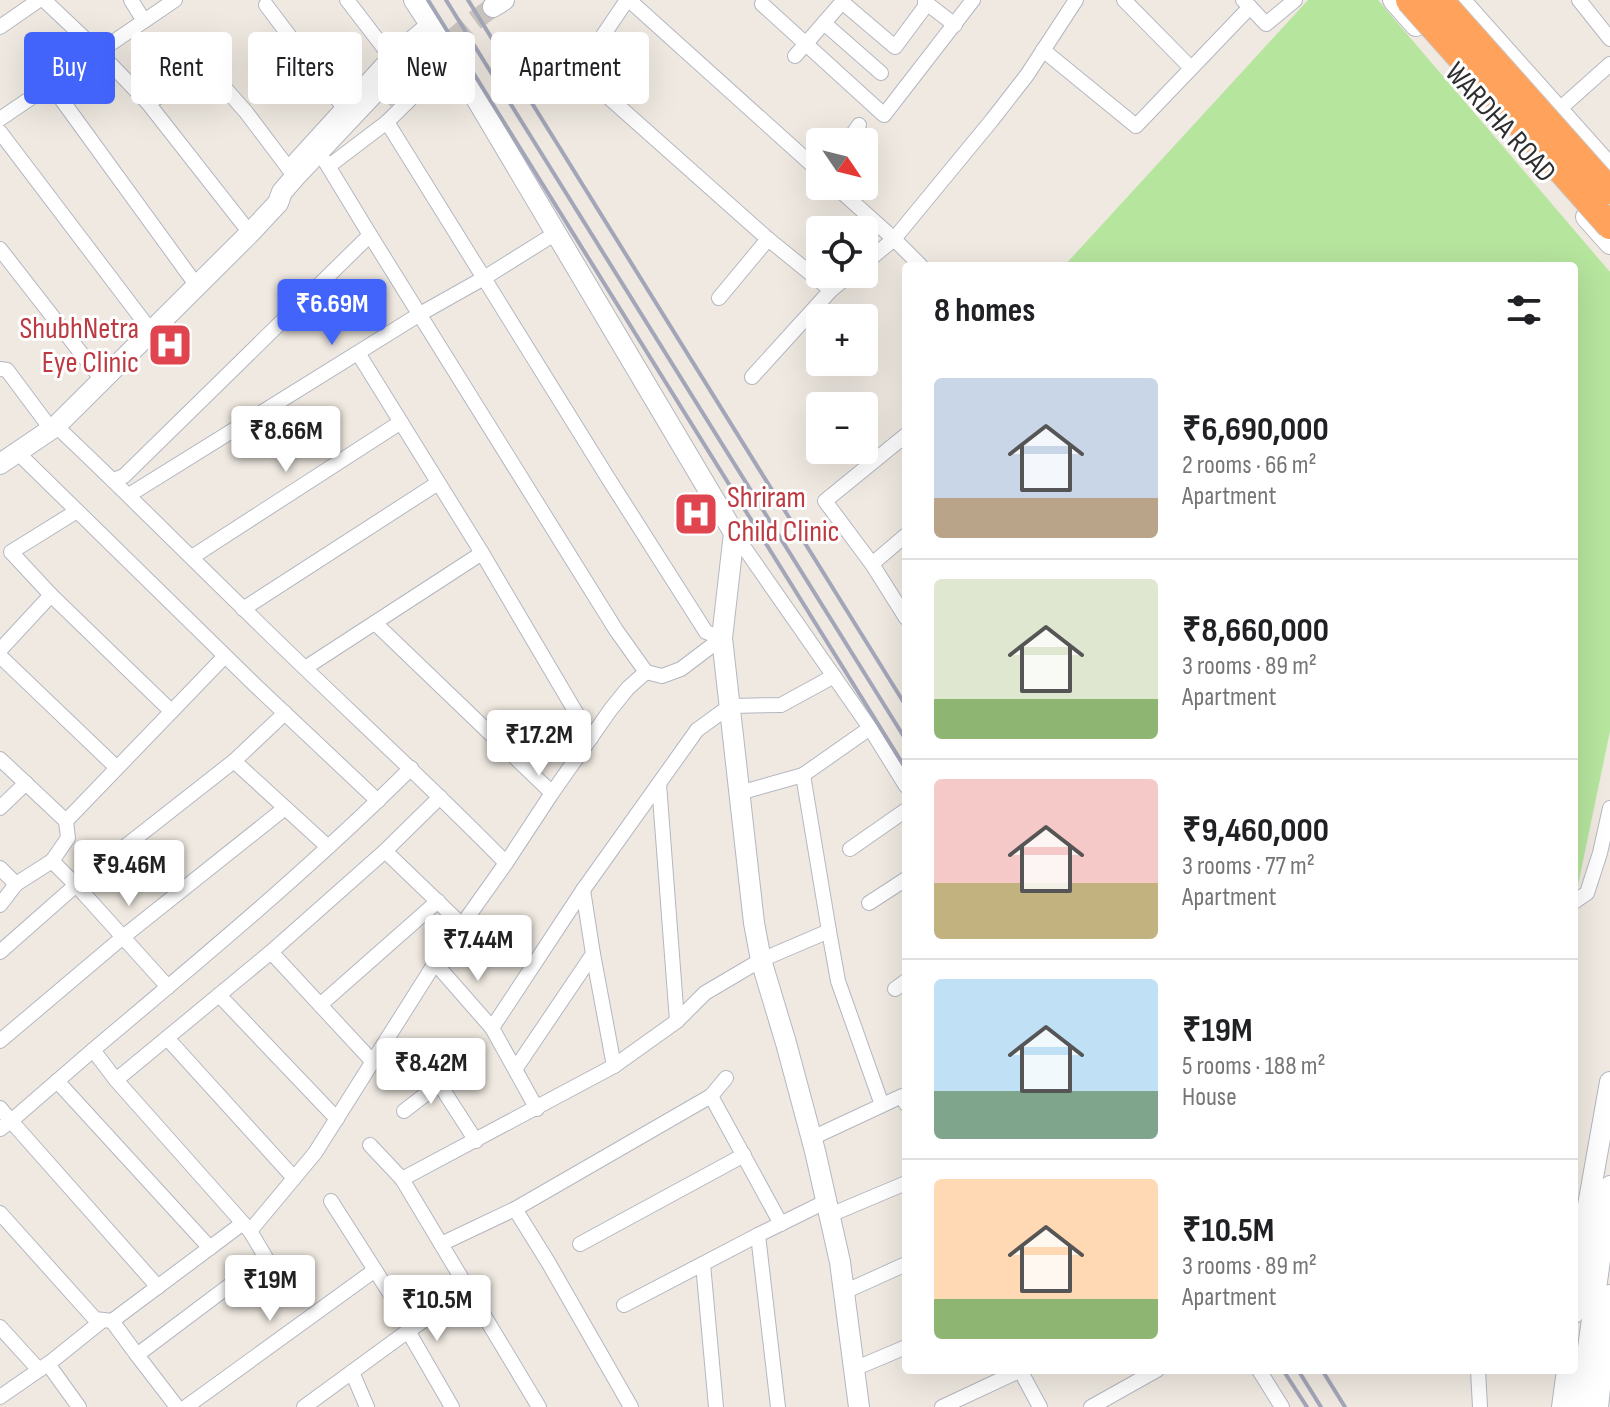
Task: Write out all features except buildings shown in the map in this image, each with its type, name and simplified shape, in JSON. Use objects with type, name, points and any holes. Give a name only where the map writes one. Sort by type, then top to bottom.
[{"type":"highway","points":[[1409,0],[1610,226]]},
{"type":"highway","points":[[1440,0],[1610,191]]},
{"type":"street","points":[[0,27],[41,0],[77,32]]},
{"type":"street","points":[[131,0],[144,21]]},
{"type":"street","points":[[115,41],[175,0]]},
{"type":"street","points":[[347,0],[378,40]]},
{"type":"street","points":[[414,0],[435,32]]},
{"type":"street","points":[[806,159],[628,0],[583,65],[588,79],[768,239],[831,290]]},
{"type":"street","points":[[760,1],[884,115],[973,0]]},
{"type":"street","points":[[878,252],[894,239],[992,120],[1027,75],[1076,0]]},
{"type":"street","points":[[1124,0],[1191,68]]},
{"type":"street","points":[[1043,50],[1136,126],[1246,4],[1266,24],[1295,0]]},
{"type":"street","name":"WARDHA ROAD","points":[[1393,0],[1610,244]]},
{"type":"street","name":"WARDHA ROAD","points":[[1460,0],[1610,168]]},
{"type":"street","points":[[1579,0],[1610,39]]},
{"type":"street","points":[[795,56],[843,1],[895,47],[926,2],[955,25]]},
{"type":"street","points":[[266,5],[344,108]]},
{"type":"street","points":[[418,32],[429,23]]},
{"type":"street","points":[[824,23],[881,73]]},
{"type":"street","points":[[849,83],[867,61]]},
{"type":"street","points":[[1515,137],[1560,111],[1610,64]]},
{"type":"street","points":[[115,69],[131,85]]},
{"type":"street","points":[[310,167],[344,108],[378,70]]},
{"type":"street","points":[[232,96],[310,167],[370,235],[616,630],[646,672],[662,676],[681,669],[722,638]]},
{"type":"street","points":[[378,97],[282,192],[278,203],[250,233],[54,428],[9,458],[77,511],[378,801]]},
{"type":"street","points":[[475,97],[734,533],[870,728],[902,780]]},
{"type":"street","points":[[0,119],[24,103]]},
{"type":"street","points":[[65,104],[197,286]]},
{"type":"street","points":[[149,104],[250,233]]},
{"type":"street","points":[[310,167],[387,122],[405,104]]},
{"type":"street","points":[[387,122],[706,632],[722,638]]},
{"type":"street","points":[[0,132],[151,331]]},
{"type":"street","points":[[851,200],[917,262]]},
{"type":"street","points":[[129,495],[556,233]]},
{"type":"street","points":[[113,480],[124,476],[370,235]]},
{"type":"street","points":[[719,298],[768,239]]},
{"type":"street","points":[[0,249],[102,380]]},
{"type":"street","points":[[752,377],[834,288]]},
{"type":"street","points":[[358,353],[482,553],[591,738]]},
{"type":"street","points":[[0,369],[7,370],[54,428],[129,495],[506,863]]},
{"type":"street","points":[[192,557],[401,422]]},
{"type":"street","points":[[902,438],[825,501],[872,564],[902,612]]},
{"type":"street","points":[[243,609],[438,483]]},
{"type":"street","points":[[77,511],[6,556],[171,711]]},
{"type":"street","points":[[734,533],[722,638],[754,923],[761,960],[812,1138],[840,1262],[859,1407]]},
{"type":"street","points":[[872,564],[902,538]]},
{"type":"street","points":[[305,668],[482,553]]},
{"type":"street","points":[[51,595],[0,653],[116,767]]},
{"type":"street","points":[[375,623],[552,793]]},
{"type":"street","points":[[66,821],[225,656]]},
{"type":"street","points":[[0,1397],[210,1248],[247,1227],[294,1178],[315,1153],[435,963],[552,793],[628,688],[646,672]]},
{"type":"street","points":[[492,1028],[583,890],[697,730],[730,706],[781,705],[834,676]]},
{"type":"street","points":[[0,952],[76,885],[234,761],[285,713]]},
{"type":"street","points":[[739,793],[803,775],[870,728]]},
{"type":"street","points":[[0,759],[66,821],[68,838],[52,861],[16,884],[0,905]]},
{"type":"street","points":[[234,761],[328,847]]},
{"type":"street","points":[[6,1125],[274,897],[411,768]]},
{"type":"street","points":[[803,775],[838,981],[882,1105]]},
{"type":"street","points":[[0,808],[26,783]]},
{"type":"street","points":[[659,784],[677,1021]]},
{"type":"street","points":[[116,1080],[271,952],[385,851],[440,797]]},
{"type":"street","points":[[0,1041],[123,937],[285,808]]},
{"type":"street","points":[[1578,899],[1587,893],[1606,846],[1610,808]]},
{"type":"street","points":[[850,849],[902,813]]},
{"type":"street","points":[[385,851],[462,925]]},
{"type":"street","points":[[52,861],[168,987]]},
{"type":"street","points":[[0,868],[16,884]]},
{"type":"street","points":[[869,903],[902,882]]},
{"type":"street","points":[[583,890],[614,1066]]},
{"type":"street","points":[[320,1005],[438,901]]},
{"type":"street","points":[[402,1179],[614,1066],[677,1021],[705,993],[761,960],[829,931]]},
{"type":"street","points":[[271,952],[373,1062]]},
{"type":"street","points":[[516,1068],[593,954]]},
{"type":"street","points":[[435,963],[492,1028],[537,1109]]},
{"type":"street","points":[[219,995],[337,1119]]},
{"type":"street","points":[[167,1038],[294,1178]]},
{"type":"street","points":[[93,1050],[247,1227],[266,1258],[137,1355]]},
{"type":"street","points":[[418,1051],[476,1141]]},
{"type":"street","points":[[441,1244],[515,1209],[711,1096],[726,1078]]},
{"type":"street","points":[[57,1081],[210,1248]]},
{"type":"street","points":[[1578,1282],[1610,1082]]},
{"type":"street","points":[[1578,1200],[1595,1102],[1610,1082]]},
{"type":"street","points":[[404,1111],[439,1084]]},
{"type":"street","points":[[711,1096],[781,1224]]},
{"type":"street","points":[[812,1138],[902,1099]]},
{"type":"street","points":[[0,1108],[6,1125],[158,1287]]},
{"type":"street","points":[[370,1145],[402,1179],[539,1407]]},
{"type":"street","points":[[580,1244],[744,1155]]},
{"type":"street","points":[[624,1305],[781,1224],[902,1184]]},
{"type":"street","points":[[1580,1407],[1610,1186]]},
{"type":"street","points":[[331,1201],[375,1270],[452,1407]]},
{"type":"street","points":[[515,1209],[631,1407]]},
{"type":"street","points":[[0,1213],[95,1319],[108,1320],[177,1407]]},
{"type":"street","points":[[758,1235],[778,1407]]},
{"type":"street","points":[[703,1264],[716,1407]]},
{"type":"street","points":[[844,1292],[902,1266]]},
{"type":"street","points":[[186,1407],[375,1270]]},
{"type":"street","points":[[304,1407],[469,1290]]},
{"type":"street","points":[[1598,1407],[1610,1295]]},
{"type":"street","points":[[0,1327],[44,1367],[72,1405]]},
{"type":"street","points":[[854,1369],[902,1349]]},
{"type":"street","points":[[352,1372],[367,1407]]},
{"type":"street","points":[[942,1407],[1012,1374]]},
{"type":"street","points":[[1023,1374],[1040,1407]]},
{"type":"street","points":[[1091,1407],[1150,1374]]},
{"type":"street","points":[[1261,1374],[1282,1407]]},
{"type":"street","points":[[1478,1374],[1480,1407]]},
{"type":"street","points":[[1549,1407],[1553,1374]]},
{"type":"street","points":[[1562,1407],[1566,1374]]},
{"type":"green space","points":[[1308,0],[1378,0],[1610,272],[1610,731],[1578,885],[1578,262],[1068,262]]},
{"type":"tunnel","points":[[461,32],[493,7]]},
{"type":"railway","points":[[428,0],[902,763]]},
{"type":"railway","points":[[446,0],[902,734]]},
{"type":"railway","points":[[468,0],[902,700]]},
{"type":"railway","points":[[1415,0],[1610,219]]},
{"type":"railway","points":[[1431,0],[1489,66]]},
{"type":"railway","points":[[1286,1374],[1307,1407]]},
{"type":"railway","points":[[1300,1374],[1321,1407]]},
{"type":"railway","points":[[1324,1374],[1345,1407]]},
{"type":"place","name":"ShubhNetra Eye Clinic","points":[[170,345]]},
{"type":"place","name":"Shriram Child Clinic","points":[[696,514]]}]
